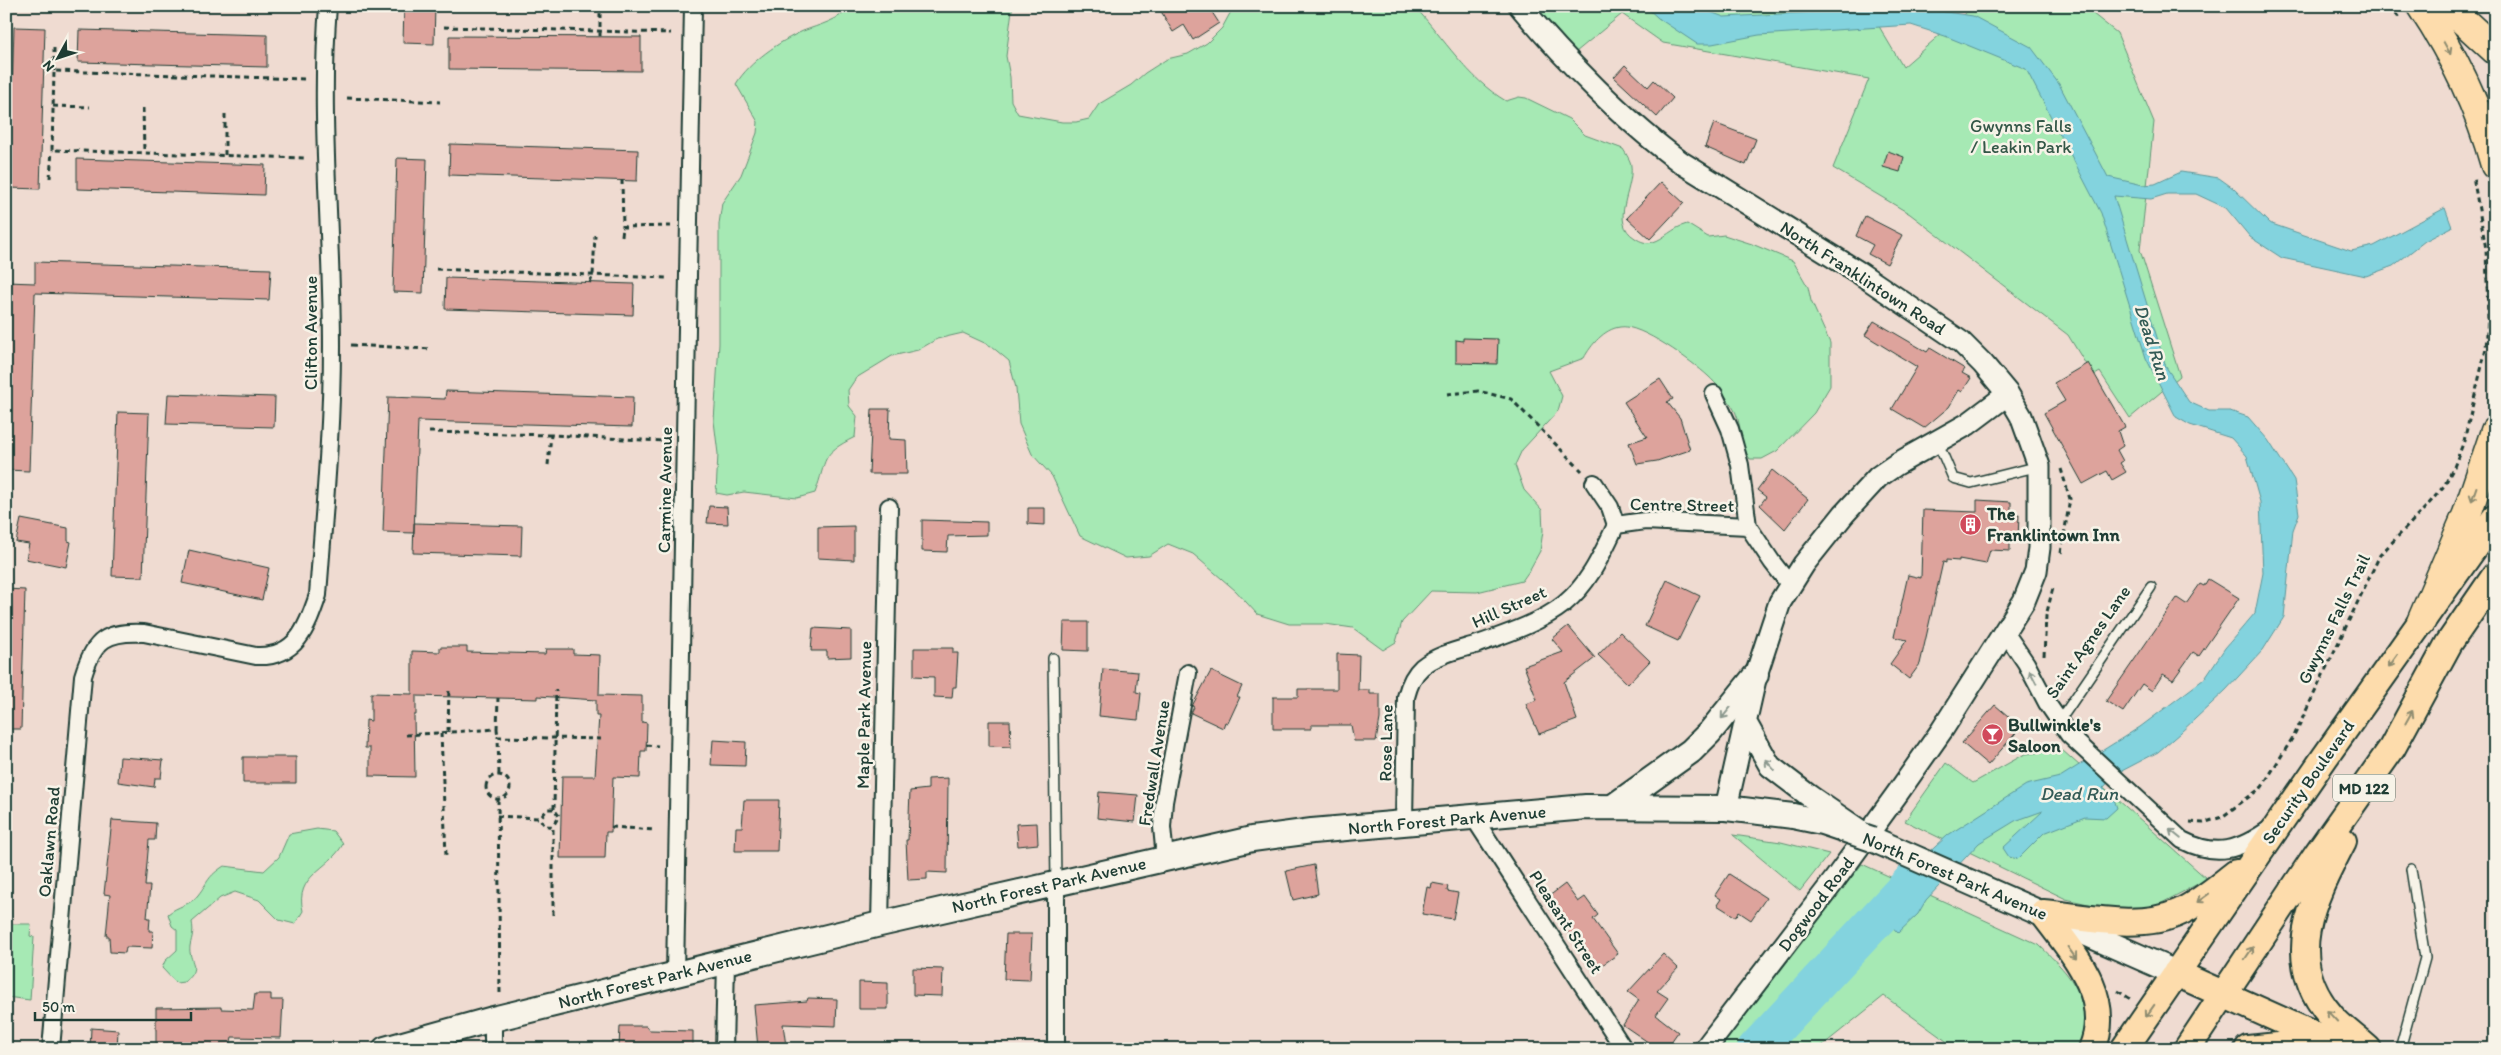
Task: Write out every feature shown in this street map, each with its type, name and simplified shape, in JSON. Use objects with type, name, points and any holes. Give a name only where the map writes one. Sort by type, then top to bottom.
[{"type":"highway","points":[[2446,6],[2495,50]]},
{"type":"highway","points":[[2411,13],[2459,69],[2475,105],[2483,166]]},
{"type":"highway","points":[[2421,622],[2468,514],[2495,431]]},
{"type":"main road","name":"Security Boulevard","points":[[2124,1049],[2281,821],[2495,518]]},
{"type":"main road","name":"MD 122","points":[[2187,1049],[2222,993],[2392,748],[2450,643],[2495,576]]},
{"type":"main road","points":[[1614,806],[1691,751],[1710,732],[1756,675]]},
{"type":"main road","points":[[2368,1049],[2332,1017],[2317,998],[2308,977],[2303,952],[2306,928],[2320,884],[2392,748]]},
{"type":"main road","name":"North Forest Park Avenue","points":[[385,1049],[497,1011],[675,974],[880,924],[1214,847],[1284,834],[1614,806],[1726,808],[1793,816],[1822,822],[1872,839],[2176,973]]},
{"type":"main road","points":[[2032,908],[2128,921],[2152,919],[2177,913],[2200,901],[2256,858]]},
{"type":"main road","points":[[2032,908],[2087,975],[2096,998],[2098,1018],[2092,1049]]},
{"type":"main road","points":[[2176,973],[2336,1045]]},
{"type":"main road","points":[[2248,1049],[2336,1045]]},
{"type":"street","name":"Clifton Avenue","points":[[99,642],[115,633],[144,633],[256,656],[268,656],[287,649],[301,636],[310,620],[318,595],[330,428],[332,348],[326,98],[328,6]]},
{"type":"street","name":"Carmine Avenue","points":[[675,974],[693,6]]},
{"type":"street","name":"North Franklintown Road","points":[[1520,6],[1572,62],[1658,145],[1682,163],[1931,320],[1961,342],[1984,364],[2008,394],[2021,416],[2039,466],[2041,524],[2036,571],[2024,601],[2005,632]]},
{"type":"street","points":[[1714,394],[1730,429],[1740,464],[1748,526],[1790,585]]},
{"type":"street","points":[[1726,808],[1756,675],[1780,602],[1790,585],[1844,514],[1878,478],[1897,464],[1938,443],[1968,424],[2008,394]]},
{"type":"street","points":[[1594,483],[1610,507],[1616,525]]},
{"type":"street","name":"Maple Park Avenue","points":[[880,924],[889,507]]},
{"type":"street","name":"Centre Street","points":[[1616,525],[1645,522],[1748,526]]},
{"type":"street","name":"Hill Street","points":[[1421,668],[1442,655],[1501,636],[1541,618],[1563,604],[1594,571],[1616,525]]},
{"type":"street","points":[[2005,632],[2089,755],[2182,840],[2204,849],[2230,850],[2259,837],[2281,821]]},
{"type":"street","name":"Dogwood Road","points":[[1705,1049],[1803,922],[1885,810],[1942,730],[2005,632]]},
{"type":"street","name":"Oaklawn Road","points":[[51,1049],[83,676],[88,660],[99,642]]},
{"type":"street","name":"Rose Lane","points":[[1404,823],[1406,697],[1410,683],[1421,668]]},
{"type":"street","name":"Fredwall Avenue","points":[[1165,858],[1162,827],[1164,802],[1188,674]]},
{"type":"street","points":[[1746,723],[1770,766],[1872,839]]},
{"type":"street","name":"Pleasant Street","points":[[1474,818],[1624,1049]]},
{"type":"street","points":[[1056,883],[1056,1049]]},
{"type":"street","points":[[724,1049],[726,962]]},
{"type":"street","points":[[493,1049],[497,1011]]},
{"type":"lane","points":[[1938,443],[1953,478],[1971,483],[2039,466]]},
{"type":"lane","name":"Saint Agnes Lane","points":[[2061,716],[2151,587]]},
{"type":"lane","points":[[1053,658],[1056,883]]},
{"type":"lane","points":[[2400,1049],[2425,958],[2411,869]]},
{"type":"path","points":[[600,6],[600,36]]},
{"type":"path","points":[[2390,6],[2411,13]]},
{"type":"path","points":[[444,26],[671,32]]},
{"type":"path","points":[[50,178],[54,44]]},
{"type":"path","points":[[54,71],[304,79]]},
{"type":"path","points":[[347,98],[440,102]]},
{"type":"path","points":[[53,106],[90,107]]},
{"type":"path","points":[[143,108],[144,152]]},
{"type":"path","points":[[225,112],[225,155]]},
{"type":"path","points":[[52,150],[304,158]]},
{"type":"path","name":"Gwynns Falls Trail","points":[[2186,822],[2202,823],[2222,817],[2262,787],[2295,734],[2380,555],[2444,486],[2454,467],[2464,441],[2486,349],[2488,317],[2483,166]]},
{"type":"path","points":[[622,180],[622,236]]},
{"type":"path","points":[[623,227],[671,226]]},
{"type":"path","points":[[590,283],[593,275],[595,235]]},
{"type":"path","points":[[436,269],[667,278]]},
{"type":"path","points":[[351,345],[431,349]]},
{"type":"path","points":[[1447,394],[1478,391],[1511,398],[1594,483]]},
{"type":"path","points":[[429,432],[551,435],[663,441]]},
{"type":"path","points":[[548,466],[551,435]]},
{"type":"path","points":[[448,732],[449,687]]},
{"type":"path","points":[[553,914],[554,826],[558,816],[554,809],[556,690]]},
{"type":"path","points":[[498,698],[499,774]]},
{"type":"path","points":[[406,735],[497,729]]},
{"type":"path","points":[[442,732],[446,856]]},
{"type":"path","points":[[498,737],[606,739]]},
{"type":"path","points":[[646,745],[658,746]]},
{"type":"path","points":[[499,774],[507,777],[511,789],[506,796],[498,799],[491,797],[486,786],[489,778],[499,774]]},
{"type":"path","points":[[497,1011],[498,799]]},
{"type":"path","points":[[540,818],[543,813],[554,809]]},
{"type":"path","points":[[497,816],[540,818]]},
{"type":"path","points":[[540,818],[543,824],[554,826]]},
{"type":"path","points":[[611,827],[654,830]]},
{"type":"green space","points":[[851,6],[1016,6],[1012,10],[1006,56],[1010,77],[1011,101],[1018,114],[1062,122],[1076,122],[1089,119],[1099,104],[1131,85],[1145,73],[1167,59],[1188,54],[1207,43],[1222,28],[1234,6],[1414,6],[1468,70],[1492,92],[1506,101],[1519,97],[1526,98],[1569,119],[1585,135],[1623,149],[1631,166],[1631,175],[1624,205],[1624,223],[1627,231],[1635,238],[1648,243],[1653,242],[1687,224],[1708,237],[1724,235],[1793,261],[1808,287],[1811,301],[1830,343],[1830,386],[1814,413],[1777,451],[1762,459],[1750,459],[1746,453],[1738,418],[1730,402],[1708,376],[1679,353],[1640,331],[1629,327],[1620,327],[1603,334],[1590,348],[1584,358],[1549,371],[1562,396],[1558,411],[1522,450],[1515,465],[1524,490],[1542,510],[1543,531],[1540,551],[1529,571],[1522,581],[1477,592],[1431,591],[1402,622],[1396,642],[1383,650],[1353,628],[1325,624],[1289,624],[1257,614],[1236,591],[1193,554],[1168,544],[1149,556],[1126,558],[1080,536],[1052,476],[1032,454],[1019,424],[1016,388],[1009,361],[991,346],[963,333],[937,339],[918,350],[892,356],[856,378],[848,390],[849,406],[857,416],[855,437],[835,448],[830,453],[826,459],[815,493],[797,498],[744,492],[727,495],[716,493],[718,454],[714,421],[719,344],[719,224],[722,203],[741,175],[757,133],[758,122],[736,84],[757,60],[775,46],[803,31],[841,15]]},
{"type":"green space","name":"Gwynns Falls / Leakin Park","points":[[1534,6],[1867,6],[1903,67],[1973,6],[2083,6],[2117,33],[2154,122],[2140,250],[2180,376],[2130,418],[2100,372],[2093,376],[2068,335],[1910,214],[1833,168],[1869,79],[1663,43],[1622,14],[1576,52],[1550,27]]},
{"type":"green space","points":[[2062,750],[2207,879],[2158,905],[2119,911],[2066,899],[1905,821],[1946,763],[1973,783],[2025,754]]},
{"type":"green space","points":[[317,829],[333,831],[343,844],[337,853],[314,874],[303,889],[303,911],[295,924],[279,920],[259,900],[235,892],[220,898],[192,922],[193,932],[190,952],[194,968],[193,972],[184,982],[176,983],[162,968],[165,961],[177,950],[177,930],[172,926],[168,914],[195,898],[211,876],[224,866],[264,871],[279,857],[289,834]]},
{"type":"green space","points":[[1733,835],[1781,842],[1829,854],[1800,891]]},
{"type":"green space","points":[[1862,864],[2039,945],[2071,979],[2082,1003],[2084,1031],[2081,1049],[1957,1049],[1884,996],[1818,1049],[1717,1049]]},
{"type":"green space","points":[[6,924],[31,924],[30,936],[34,937],[30,1000],[6,997]]},
{"type":"water","name":"Dead Run","points":[[1645,6],[1694,6],[1724,17],[1912,7],[1973,16],[2031,47],[2059,84],[2108,177],[2143,185],[2155,184],[2181,172],[2219,178],[2233,188],[2269,223],[2351,251],[2374,246],[2445,208],[2452,227],[2425,241],[2393,266],[2366,276],[2282,258],[2250,237],[2226,208],[2196,194],[2167,194],[2151,199],[2114,196],[2166,367],[2189,402],[2209,411],[2230,411],[2248,417],[2268,440],[2294,480],[2299,514],[2293,530],[2284,617],[2263,650],[2226,690],[2158,752],[2116,774],[2103,788],[2114,799],[2117,808],[2106,818],[2085,817],[2044,833],[2018,859],[2009,857],[2003,848],[2043,811],[2015,821],[1979,843],[1926,900],[1918,914],[1898,933],[1872,905],[1948,835],[2026,785],[2060,777],[2140,727],[2204,679],[2225,648],[2255,613],[2263,573],[2260,502],[2247,456],[2231,438],[2190,425],[2176,417],[2146,358],[2101,213],[2026,69],[1945,36],[1911,25],[1759,35],[1712,44],[1697,44],[1658,18]]},
{"type":"building","points":[[404,6],[435,6],[434,44],[403,43]]},
{"type":"building","points":[[1158,6],[1208,6],[1219,23],[1193,40],[1184,25],[1173,32]]},
{"type":"building","points":[[14,27],[45,28],[40,189],[9,188]]},
{"type":"building","points":[[79,30],[267,35],[267,67],[78,62]]},
{"type":"building","points":[[449,36],[641,37],[641,71],[449,69]]},
{"type":"building","points":[[1625,65],[1648,87],[1654,80],[1673,98],[1657,117],[1614,77]]},
{"type":"building","points":[[1714,123],[1756,139],[1746,165],[1705,147]]},
{"type":"building","points":[[450,144],[638,150],[637,181],[449,175]]},
{"type":"building","points":[[1888,151],[1904,157],[1900,172],[1883,167]]},
{"type":"building","points":[[397,158],[427,159],[423,293],[393,292]]},
{"type":"building","points":[[77,159],[265,165],[264,195],[77,189]]},
{"type":"building","points":[[1661,182],[1684,203],[1650,239],[1627,218]]},
{"type":"building","points":[[1865,216],[1902,235],[1887,264],[1868,254],[1873,245],[1856,236]]},
{"type":"building","points":[[35,262],[271,269],[269,300],[35,293],[29,471],[6,470],[6,282],[35,283]]},
{"type":"building","points":[[446,278],[634,284],[633,315],[445,309]]},
{"type":"building","points":[[1874,321],[1927,352],[1930,348],[1965,369],[1962,373],[1971,378],[1962,392],[1959,390],[1949,407],[1924,428],[1892,409],[1917,367],[1865,335]]},
{"type":"building","points":[[1463,338],[1498,339],[1497,364],[1456,363],[1456,340],[1463,341]]},
{"type":"building","points":[[2088,363],[2125,427],[2118,431],[2123,446],[2117,450],[2123,461],[2120,463],[2126,472],[2112,480],[2107,471],[2083,484],[2044,413],[2065,401],[2054,383]]},
{"type":"building","points":[[1660,379],[1673,399],[1667,402],[1680,418],[1690,450],[1657,461],[1637,464],[1629,443],[1647,437],[1624,402]]},
{"type":"building","points":[[446,391],[633,397],[632,427],[418,421],[414,533],[383,532],[388,397],[445,399]]},
{"type":"building","points":[[168,394],[275,397],[274,427],[166,424]]},
{"type":"building","points":[[872,409],[890,409],[889,439],[906,440],[907,474],[869,474]]},
{"type":"building","points":[[118,412],[149,413],[143,577],[112,576]]},
{"type":"building","points":[[1772,470],[1808,499],[1785,529],[1760,505],[1766,497],[1757,490]]},
{"type":"building","points":[[1977,500],[2011,502],[2011,514],[2019,515],[2018,539],[2010,539],[2010,551],[1990,550],[1986,564],[1959,559],[1959,561],[1946,560],[1946,563],[1943,562],[1920,664],[1909,679],[1890,664],[1907,640],[1894,637],[1908,575],[1921,578],[1923,510],[1977,512]]},
{"type":"building","points":[[709,506],[727,507],[728,524],[707,523]]},
{"type":"building","points":[[1028,508],[1045,508],[1045,525],[1028,524]]},
{"type":"building","points":[[21,519],[68,528],[68,541],[71,542],[66,567],[26,559],[29,544],[16,542]]},
{"type":"building","points":[[922,520],[987,522],[987,535],[948,536],[947,552],[922,551]]},
{"type":"building","points":[[414,523],[522,526],[521,556],[413,553]]},
{"type":"building","points":[[854,526],[854,560],[818,558],[818,527]]},
{"type":"building","points":[[189,550],[269,568],[262,600],[182,583]]},
{"type":"building","points":[[2208,579],[2239,598],[2199,656],[2193,652],[2173,680],[2163,674],[2152,691],[2142,684],[2123,712],[2106,701],[2177,598],[2186,604],[2200,584],[2204,586]]},
{"type":"building","points":[[1667,580],[1700,596],[1678,641],[1645,626]]},
{"type":"building","points":[[6,589],[25,590],[21,729],[6,729]]},
{"type":"building","points":[[1064,622],[1088,622],[1088,651],[1063,650]]},
{"type":"building","points":[[1568,626],[1595,658],[1564,682],[1577,720],[1539,734],[1526,704],[1537,700],[1524,666],[1563,652],[1552,639]]},
{"type":"building","points":[[813,628],[851,630],[851,657],[827,658],[827,651],[811,651]]},
{"type":"building","points":[[1620,632],[1650,661],[1628,684],[1598,655]]},
{"type":"building","points":[[440,647],[467,647],[467,652],[545,654],[546,649],[573,649],[573,654],[600,655],[599,695],[642,696],[642,722],[647,723],[646,751],[641,751],[640,778],[613,777],[611,832],[606,832],[605,858],[560,858],[562,776],[595,776],[599,716],[596,716],[596,700],[538,696],[538,699],[416,696],[416,715],[414,715],[415,777],[370,776],[370,748],[365,748],[366,720],[371,721],[371,693],[412,694],[412,651],[440,652]]},
{"type":"building","points":[[914,648],[953,648],[953,653],[958,653],[956,687],[953,687],[952,698],[934,697],[934,677],[914,676]]},
{"type":"building","points":[[1337,654],[1359,655],[1358,690],[1370,690],[1370,694],[1380,694],[1380,719],[1376,741],[1354,741],[1351,725],[1311,725],[1311,729],[1273,729],[1273,697],[1298,697],[1298,689],[1337,689]]},
{"type":"building","points":[[1103,669],[1138,672],[1136,692],[1141,693],[1138,720],[1099,716]]},
{"type":"building","points":[[1211,671],[1242,686],[1237,697],[1240,697],[1228,723],[1225,722],[1223,728],[1191,713],[1194,707],[1192,706]]},
{"type":"building","name":"Bullwinkle's Saloon","points":[[1995,705],[2021,727],[1988,765],[1962,743]]},
{"type":"building","points":[[989,721],[1010,721],[1011,747],[989,746]]},
{"type":"building","points":[[713,740],[746,742],[745,766],[711,765]]},
{"type":"building","points":[[120,757],[163,760],[161,778],[155,778],[154,787],[118,782]]},
{"type":"building","points":[[243,757],[296,757],[296,783],[243,783]]},
{"type":"building","points":[[948,778],[947,873],[927,872],[927,879],[908,880],[906,840],[908,840],[910,791],[928,789],[928,779]]},
{"type":"building","points":[[1099,792],[1138,795],[1135,822],[1097,818]]},
{"type":"building","points":[[744,800],[779,800],[777,851],[735,851],[736,827],[742,827]]},
{"type":"building","points":[[112,820],[156,823],[155,840],[149,840],[145,886],[150,886],[147,918],[150,918],[149,931],[153,931],[152,948],[126,947],[125,953],[110,952],[109,936],[106,936],[110,895],[104,894]]},
{"type":"building","points":[[1037,823],[1038,844],[1018,846],[1016,824]]},
{"type":"building","points":[[1314,865],[1318,894],[1293,900],[1286,871]]},
{"type":"building","points":[[1729,874],[1766,898],[1751,920],[1739,912],[1736,917],[1717,905],[1721,899],[1715,895]]},
{"type":"building","points":[[1432,883],[1448,886],[1447,891],[1458,893],[1453,919],[1422,914],[1427,887],[1431,888]]},
{"type":"building","points":[[1565,884],[1578,902],[1585,897],[1598,915],[1593,919],[1618,954],[1595,970],[1544,900]]},
{"type":"building","points":[[1006,934],[1032,934],[1030,980],[1004,979]]},
{"type":"building","points":[[1663,954],[1678,968],[1657,991],[1668,998],[1656,1015],[1678,1032],[1666,1049],[1658,1049],[1623,1025],[1639,1000],[1628,992]]},
{"type":"building","points":[[913,968],[943,969],[942,996],[913,995]]},
{"type":"building","points":[[859,982],[888,983],[888,1009],[859,1009]]},
{"type":"building","points":[[255,994],[271,994],[271,1000],[283,1000],[281,1038],[232,1037],[230,1046],[185,1045],[185,1049],[156,1049],[156,1008],[221,1007],[221,1009],[253,1010]]},
{"type":"building","points":[[808,998],[837,999],[836,1026],[783,1024],[786,1046],[758,1048],[754,1005],[807,1001]]},
{"type":"building","points":[[620,1026],[646,1026],[649,1030],[693,1031],[693,1049],[619,1049]]},
{"type":"building","points":[[91,1028],[118,1030],[117,1049],[90,1049]]},
{"type":"waterway","name":"Dead Run","points":[[1756,1049],[1916,877]]},
{"type":"place","name":"The Franklintown Inn","points":[[1971,524]]},
{"type":"place","name":"Bullwinkle's Saloon","points":[[1992,735]]}]
